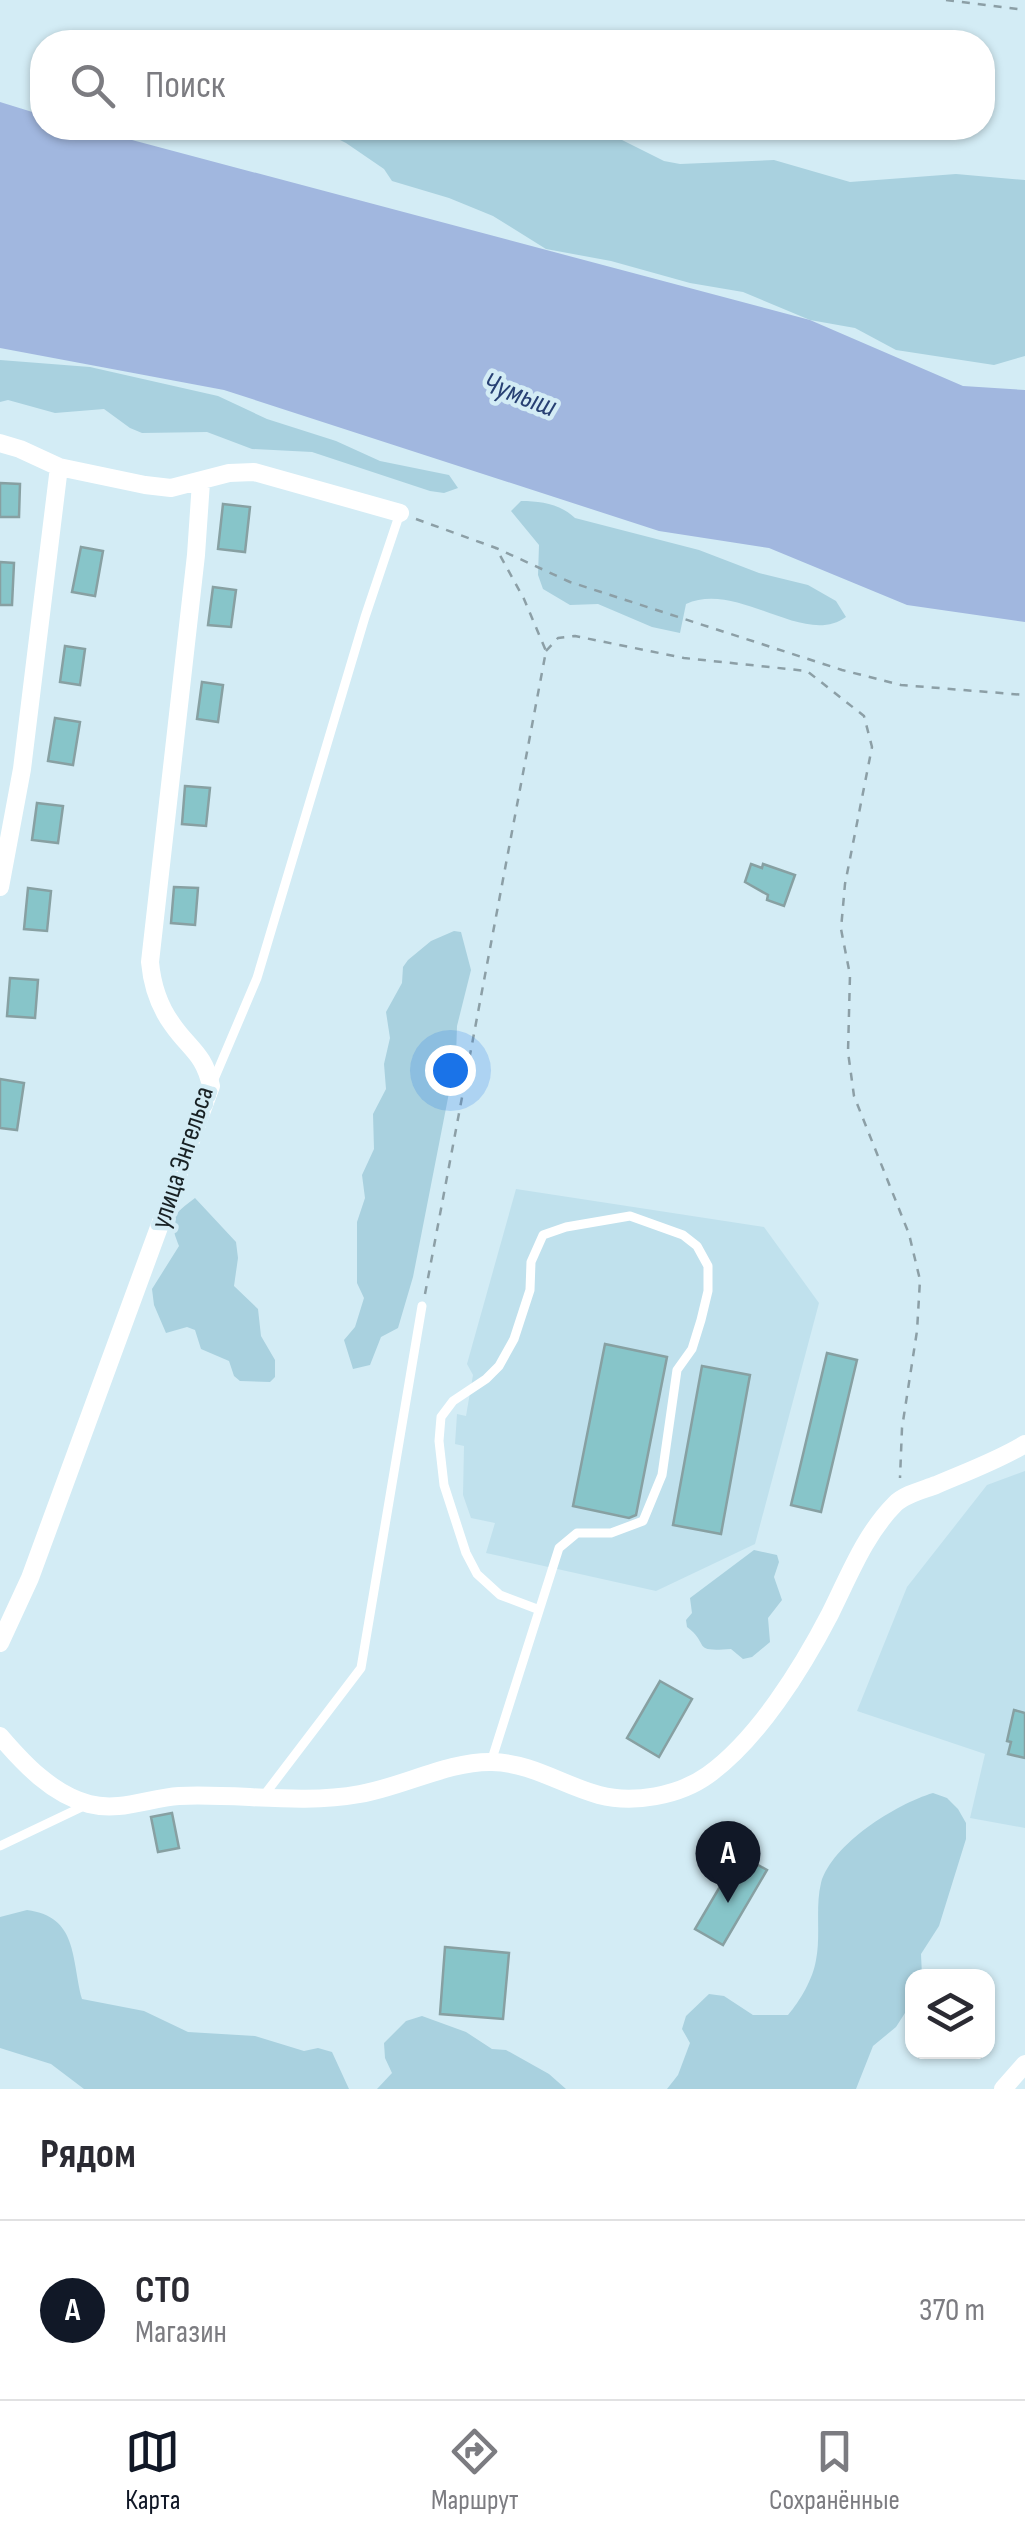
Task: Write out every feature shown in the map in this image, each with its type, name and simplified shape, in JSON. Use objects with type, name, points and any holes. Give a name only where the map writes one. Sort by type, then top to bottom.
[{"type":"street","points":[[0,443],[59,468],[171,488],[215,476],[254,472],[400,513]]},
{"type":"street","points":[[0,886],[22,768],[59,468]]},
{"type":"street","name":"улица Энгельса","points":[[0,1643],[30,1578],[210,1086],[201,1056],[172,1024],[158,997],[150,962],[192,594],[200,482]]},
{"type":"street","points":[[0,1736],[28,1768],[89,1804],[121,1806],[177,1796],[260,1800],[359,1795],[461,1765],[491,1762],[533,1768],[599,1795],[631,1798],[672,1792],[705,1778],[754,1731],[814,1644],[870,1536],[899,1500],[1025,1444]]},
{"type":"street","points":[[1002,2089],[1025,2064]]},
{"type":"lane","points":[[210,1086],[257,978],[400,513]]},
{"type":"lane","points":[[491,1762],[558,1548],[576,1533],[611,1533],[644,1521],[662,1475],[677,1370],[692,1349],[702,1320],[708,1266],[697,1246],[683,1235],[630,1216],[543,1235],[531,1262],[530,1290],[514,1339],[499,1366],[453,1400],[441,1417],[439,1441],[444,1484],[466,1553],[478,1574],[500,1595],[538,1609]]},
{"type":"lane","points":[[260,1800],[360,1668],[422,1306]]},
{"type":"lane","points":[[0,1846],[89,1804]]},
{"type":"path","points":[[946,0],[1025,10]]},
{"type":"path","points":[[400,513],[496,548],[570,582],[842,670],[901,685],[1025,695]]},
{"type":"path","points":[[496,548],[546,651]]},
{"type":"path","points":[[422,1306],[546,651],[558,638],[575,636],[684,658],[807,670],[864,716],[872,747],[845,884],[841,929],[850,975],[848,1052],[854,1096],[909,1234],[920,1280],[918,1331],[902,1428],[899,1500]]},
{"type":"shaded area","points":[[340,140],[622,140],[664,161],[680,164],[774,160],[850,182],[956,174],[1025,180],[1025,356],[994,365],[896,350],[855,328],[810,320],[743,292],[546,249],[493,216],[392,181],[384,169]]},
{"type":"shaded area","points":[[0,360],[90,367],[218,396],[267,419],[336,441],[380,461],[449,475],[458,488],[444,493],[430,491],[312,452],[252,449],[207,432],[142,433],[104,409],[55,413],[8,400],[0,402]]},
{"type":"shaded area","points":[[521,501],[550,504],[575,518],[699,550],[759,573],[808,585],[836,601],[846,617],[829,624],[811,625],[727,600],[706,599],[686,604],[680,633],[652,627],[598,604],[570,605],[543,589],[538,575],[539,545],[511,511]]},
{"type":"shaded area","points":[[461,932],[471,970],[457,1026],[456,1057],[413,1277],[398,1328],[381,1337],[370,1365],[353,1369],[344,1340],[355,1327],[364,1298],[357,1283],[357,1222],[365,1198],[362,1175],[374,1149],[373,1114],[386,1089],[384,1064],[390,1038],[386,1012],[402,983],[403,967],[408,960],[431,941]]},
{"type":"shaded area","points":[[516,1189],[764,1227],[819,1303],[755,1544],[656,1591],[486,1553],[495,1523],[471,1518],[463,1495],[464,1446],[455,1444],[457,1414],[466,1416],[473,1375],[467,1364]]},
{"type":"shaded area","points":[[195,1198],[236,1242],[234,1286],[258,1309],[261,1336],[275,1360],[275,1377],[270,1382],[240,1381],[229,1361],[201,1349],[195,1330],[187,1327],[166,1333],[154,1305],[152,1289],[179,1246],[174,1218]]},
{"type":"shaded area","points":[[1025,1471],[1025,1828],[970,1818],[985,1754],[857,1711],[907,1587],[987,1485]]},
{"type":"shaded area","points":[[754,1550],[777,1555],[779,1562],[774,1577],[782,1600],[768,1618],[770,1642],[752,1657],[743,1659],[731,1649],[705,1648],[687,1627],[686,1620],[692,1613],[690,1598]]},
{"type":"shaded area","points":[[933,1793],[947,1798],[966,1823],[966,1839],[939,1926],[921,1954],[922,1969],[905,1969],[905,2013],[896,2027],[873,2046],[856,2089],[667,2089],[678,2075],[690,2043],[682,2029],[686,2016],[709,1994],[724,1996],[753,2015],[788,2015],[814,1967],[819,1892],[827,1868],[867,1828]]},
{"type":"shaded area","points":[[27,1910],[44,1914],[64,1930],[70,1941],[82,1999],[144,2011],[188,2032],[255,2036],[304,2051],[318,2048],[332,2052],[349,2089],[84,2089],[51,2064],[0,2048],[0,1917]]},
{"type":"shaded area","points":[[422,2016],[466,2032],[492,2049],[506,2050],[549,2074],[566,2089],[377,2089],[392,2073],[384,2043],[406,2021]]},
{"type":"water","name":"Чумыш","points":[[0,102],[30,111],[30,140],[132,140],[810,320],[963,386],[1025,390],[1025,622],[907,605],[769,548],[659,531],[224,390],[0,348]]},
{"type":"building","points":[[0,483],[20,484],[19,517],[0,517]]},
{"type":"building","points":[[223,504],[250,507],[245,552],[218,549]]},
{"type":"building","points":[[81,547],[103,551],[95,596],[72,592]]},
{"type":"building","points":[[0,562],[14,563],[12,605],[0,605]]},
{"type":"building","points":[[213,587],[236,590],[231,627],[208,625]]},
{"type":"building","points":[[65,646],[85,649],[80,685],[60,682]]},
{"type":"building","points":[[202,682],[223,685],[218,722],[197,719]]},
{"type":"building","points":[[55,718],[80,722],[73,765],[48,761]]},
{"type":"building","points":[[185,786],[210,788],[206,826],[182,824]]},
{"type":"building","points":[[37,803],[63,806],[58,843],[32,840]]},
{"type":"building","points":[[751,864],[795,875],[784,906],[767,900],[768,895],[745,882]]},
{"type":"building","points":[[174,887],[198,888],[195,925],[171,923]]},
{"type":"building","points":[[28,888],[51,891],[47,931],[24,929]]},
{"type":"building","points":[[10,978],[38,980],[35,1018],[7,1016]]},
{"type":"building","points":[[0,1079],[24,1083],[17,1130],[0,1128]]},
{"type":"building","points":[[605,1344],[667,1357],[636,1515],[629,1518],[573,1506]]},
{"type":"building","points":[[827,1353],[857,1360],[821,1512],[791,1505]]},
{"type":"building","points":[[702,1366],[750,1375],[721,1534],[673,1525]]},
{"type":"building","points":[[660,1681],[692,1699],[659,1757],[627,1738]]},
{"type":"building","points":[[1014,1710],[1025,1713],[1025,1758],[1008,1754]]},
{"type":"building","points":[[172,1813],[179,1848],[158,1852],[151,1817]]},
{"type":"building","points":[[751,1861],[767,1870],[723,1945],[695,1929],[732,1866],[744,1873]]},
{"type":"building","points":[[445,1947],[509,1953],[503,2019],[440,2014]]},
{"type":"place","name":"СТО","points":[[728,1903]]}]
